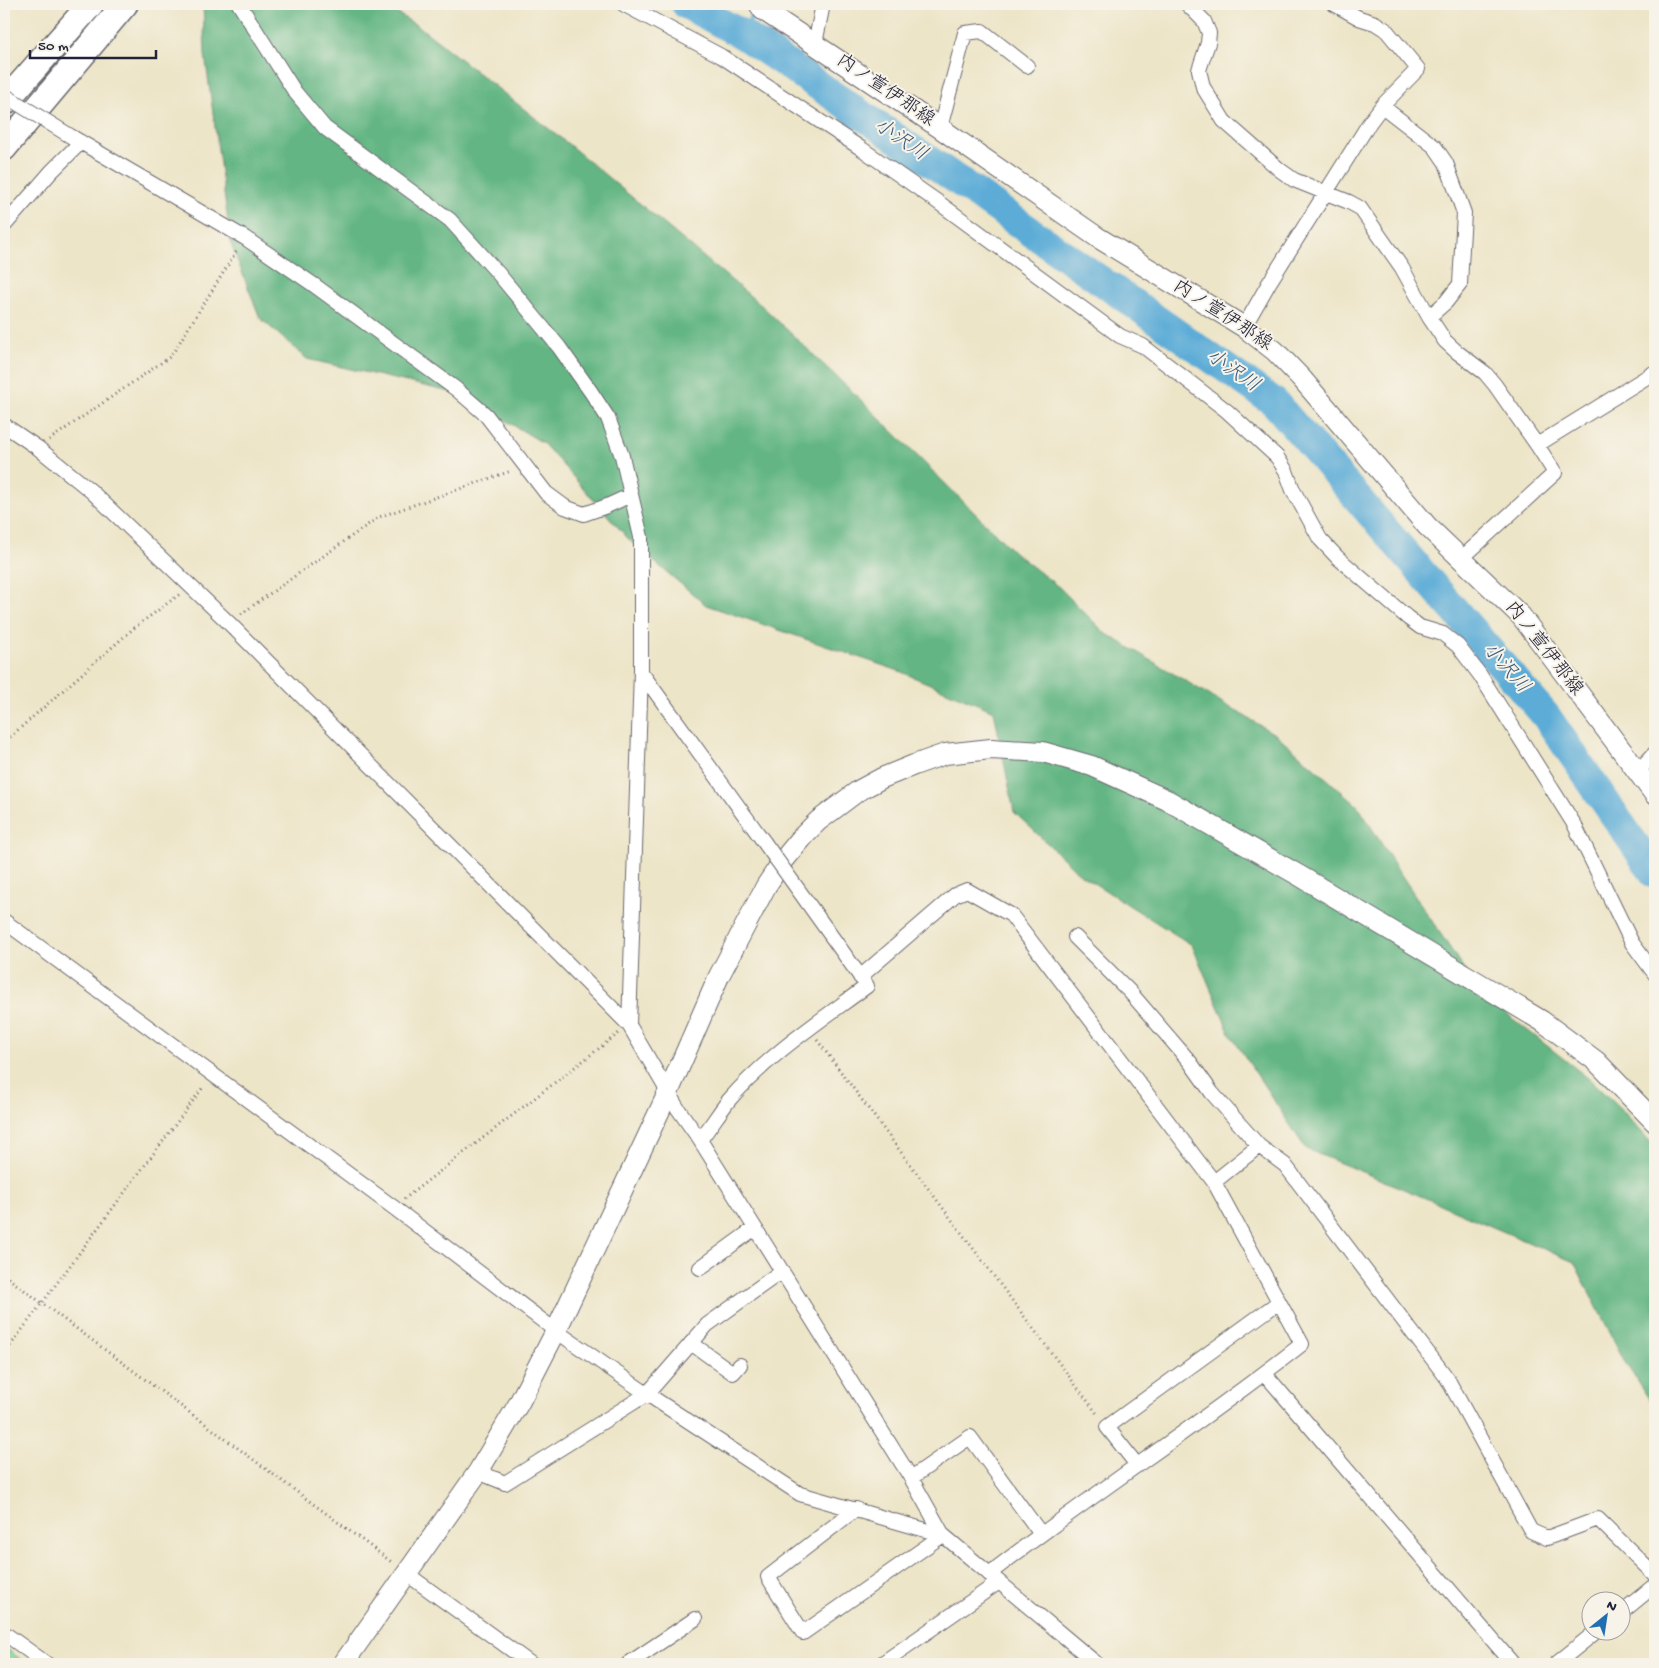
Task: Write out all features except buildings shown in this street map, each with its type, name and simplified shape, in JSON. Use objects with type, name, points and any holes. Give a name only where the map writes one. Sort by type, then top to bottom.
[{"type":"highway","points":[[4,103],[91,4]]},
{"type":"highway","points":[[4,148],[124,6]]},
{"type":"street","points":[[239,4],[295,92],[325,128],[450,220],[541,323],[608,418],[622,456],[641,537],[641,672],[629,1025]]},
{"type":"street","points":[[623,4],[721,56],[862,149],[935,200],[1120,336],[1143,346],[1227,411],[1270,450],[1286,471],[1293,490],[1320,539],[1338,558],[1408,618],[1420,627],[1443,634],[1458,646],[1480,675],[1574,824],[1632,943],[1655,974]]},
{"type":"street","name":"内ノ萱伊那線","points":[[759,4],[763,10],[940,128],[1021,186],[1097,237],[1244,327],[1275,351],[1302,379],[1427,526],[1521,616],[1655,795]]},
{"type":"street","points":[[815,44],[823,4]]},
{"type":"street","points":[[1187,4],[1204,21],[1209,33],[1200,70],[1203,87],[1224,121],[1294,180],[1360,208],[1402,268],[1429,317],[1445,341],[1456,352],[1485,373],[1555,473],[1462,558]]},
{"type":"street","points":[[1244,327],[1269,283],[1370,122],[1382,106],[1418,69],[1386,30],[1334,4]]},
{"type":"street","points":[[940,128],[965,33],[982,31],[1027,66]]},
{"type":"street","points":[[4,95],[245,238],[314,285],[456,389],[486,415],[546,493],[565,507],[584,514],[630,495]]},
{"type":"street","points":[[1382,106],[1435,147],[1446,163],[1464,213],[1460,284],[1446,302],[1429,317]]},
{"type":"street","points":[[4,226],[77,140]]},
{"type":"street","points":[[1537,445],[1655,372]]},
{"type":"street","points":[[4,425],[38,448],[91,491],[229,623],[629,1025],[668,1093],[700,1140],[782,1271],[910,1478],[943,1535],[1097,1664]]},
{"type":"street","points":[[641,672],[867,986],[764,1065],[730,1100],[700,1140]]},
{"type":"street","points":[[343,1664],[478,1472],[519,1403],[556,1331],[668,1093],[719,976],[766,886],[784,859],[803,836],[834,808],[882,778],[914,764],[945,754],[991,749],[1043,752],[1092,766],[1167,800],[1542,1021],[1596,1061],[1655,1122]]},
{"type":"street","points":[[1637,772],[1655,753]]},
{"type":"street","points":[[860,976],[955,895],[967,890],[1011,915],[1214,1182],[1302,1344],[1264,1374],[1040,1534],[994,1578],[881,1664]]},
{"type":"street","points":[[4,921],[393,1207],[556,1331],[646,1394],[800,1494],[943,1535]]},
{"type":"street","points":[[1075,937],[1130,992],[1190,1062],[1212,1093],[1259,1146],[1285,1165],[1448,1378],[1531,1531],[1547,1538],[1598,1519],[1655,1575]]},
{"type":"street","points":[[1214,1182],[1259,1146]]},
{"type":"street","points":[[700,1268],[755,1228]]},
{"type":"street","points":[[478,1472],[505,1483],[646,1394],[707,1325],[782,1271]]},
{"type":"street","points":[[1137,1465],[1107,1426],[1279,1302]]},
{"type":"street","points":[[690,1343],[733,1372],[740,1366]]},
{"type":"street","points":[[1264,1374],[1513,1664]]},
{"type":"street","points":[[910,1478],[970,1437],[1040,1534]]},
{"type":"street","points":[[856,1509],[768,1577],[804,1632],[943,1535]]},
{"type":"street","points":[[408,1574],[531,1664]]},
{"type":"street","points":[[1632,1604],[1655,1585]]},
{"type":"street","points":[[628,1664],[695,1619]]},
{"type":"street","points":[[4,1633],[47,1664]]},
{"type":"street","points":[[1556,1664],[1586,1640]]},
{"type":"path","points":[[38,448],[170,356],[245,238]]},
{"type":"path","points":[[229,623],[379,517],[526,465]]},
{"type":"path","points":[[4,745],[10,737],[134,628],[190,586]]},
{"type":"path","points":[[393,1207],[629,1025]]},
{"type":"path","points":[[810,1029],[1107,1426]]},
{"type":"path","points":[[4,1354],[212,1075]]},
{"type":"path","points":[[4,1275],[408,1574]]},
{"type":"green space","points":[[203,4],[382,4],[421,28],[567,143],[761,305],[863,402],[1015,553],[1060,588],[1105,633],[1278,736],[1358,806],[1480,993],[1588,1078],[1623,1111],[1655,1147],[1655,1408],[1626,1364],[1574,1262],[1306,1149],[1230,1034],[1192,945],[1081,875],[1014,812],[994,711],[899,671],[706,605],[633,544],[543,443],[463,395],[307,359],[260,318],[231,244],[205,55]]},
{"type":"green space","points":[[4,1647],[27,1664],[4,1664]]},
{"type":"waterway","name":"小沢川","points":[[686,4],[745,36],[930,161],[1274,402],[1546,716],[1655,874]]},
{"type":"waterway","points":[[745,36],[751,15]]}]
